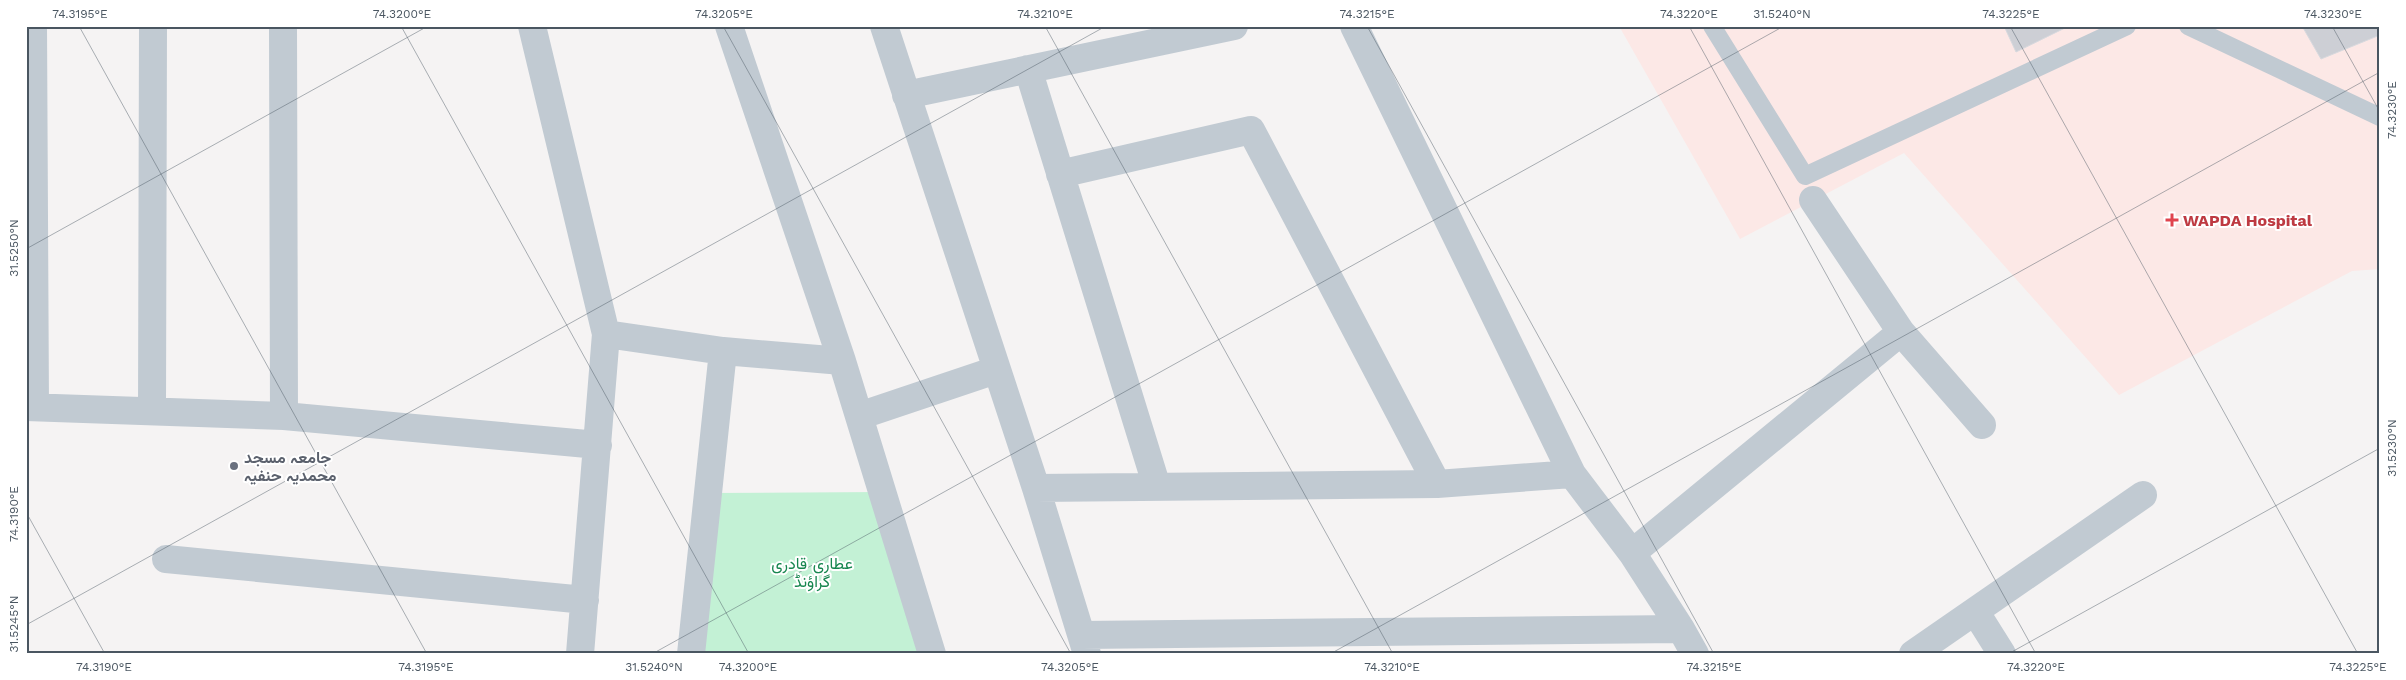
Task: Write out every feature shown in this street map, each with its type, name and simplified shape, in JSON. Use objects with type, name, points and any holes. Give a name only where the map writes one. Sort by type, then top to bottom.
[{"type":"street","points":[[33,26],[31,407],[284,416],[598,445]]},
{"type":"street","points":[[152,411],[153,26]]},
{"type":"street","points":[[283,26],[284,416]]},
{"type":"street","points":[[532,26],[606,334],[580,654]]},
{"type":"street","points":[[729,26],[842,361],[932,654]]},
{"type":"street","points":[[884,26],[1036,488],[1084,644],[1681,629]]},
{"type":"street","points":[[906,95],[1234,26]]},
{"type":"street","points":[[1354,26],[1572,474],[1632,553],[1695,654]]},
{"type":"street","points":[[1028,70],[1157,487]]},
{"type":"street","points":[[1060,174],[1252,130],[1437,484]]},
{"type":"street","points":[[1813,200],[1900,332],[1982,425]]},
{"type":"street","points":[[1632,553],[1900,332]]},
{"type":"street","points":[[606,334],[723,351],[842,361]]},
{"type":"street","points":[[691,654],[723,351]]},
{"type":"street","points":[[859,416],[996,370]]},
{"type":"street","points":[[1036,488],[1437,484],[1572,474]]},
{"type":"street","points":[[1913,654],[2143,495]]},
{"type":"street","points":[[166,559],[585,600]]},
{"type":"street","points":[[1975,611],[2002,654]]},
{"type":"lane","points":[[1712,26],[1805,176],[2128,26]]},
{"type":"lane","points":[[2188,26],[2380,117]]},
{"type":"shaded area","name":"WAPDA Hospital","points":[[1619,26],[2380,26],[2380,269],[2352,271],[2119,395],[1904,153],[1740,239]]},
{"type":"green space","name":"عطاری قادری گراؤنڈ","points":[[882,492],[932,654],[691,654],[709,493]]},
{"type":"building","points":[[2004,26],[2069,26],[2016,52]]},
{"type":"building","points":[[2302,26],[2380,26],[2380,35],[2321,59]]},
{"type":"place","name":"WAPDA Hospital","points":[[2172,220]]},
{"type":"place","name":"جامعہ مسجد محمدیہ حنفیہ","points":[[234,466]]}]
